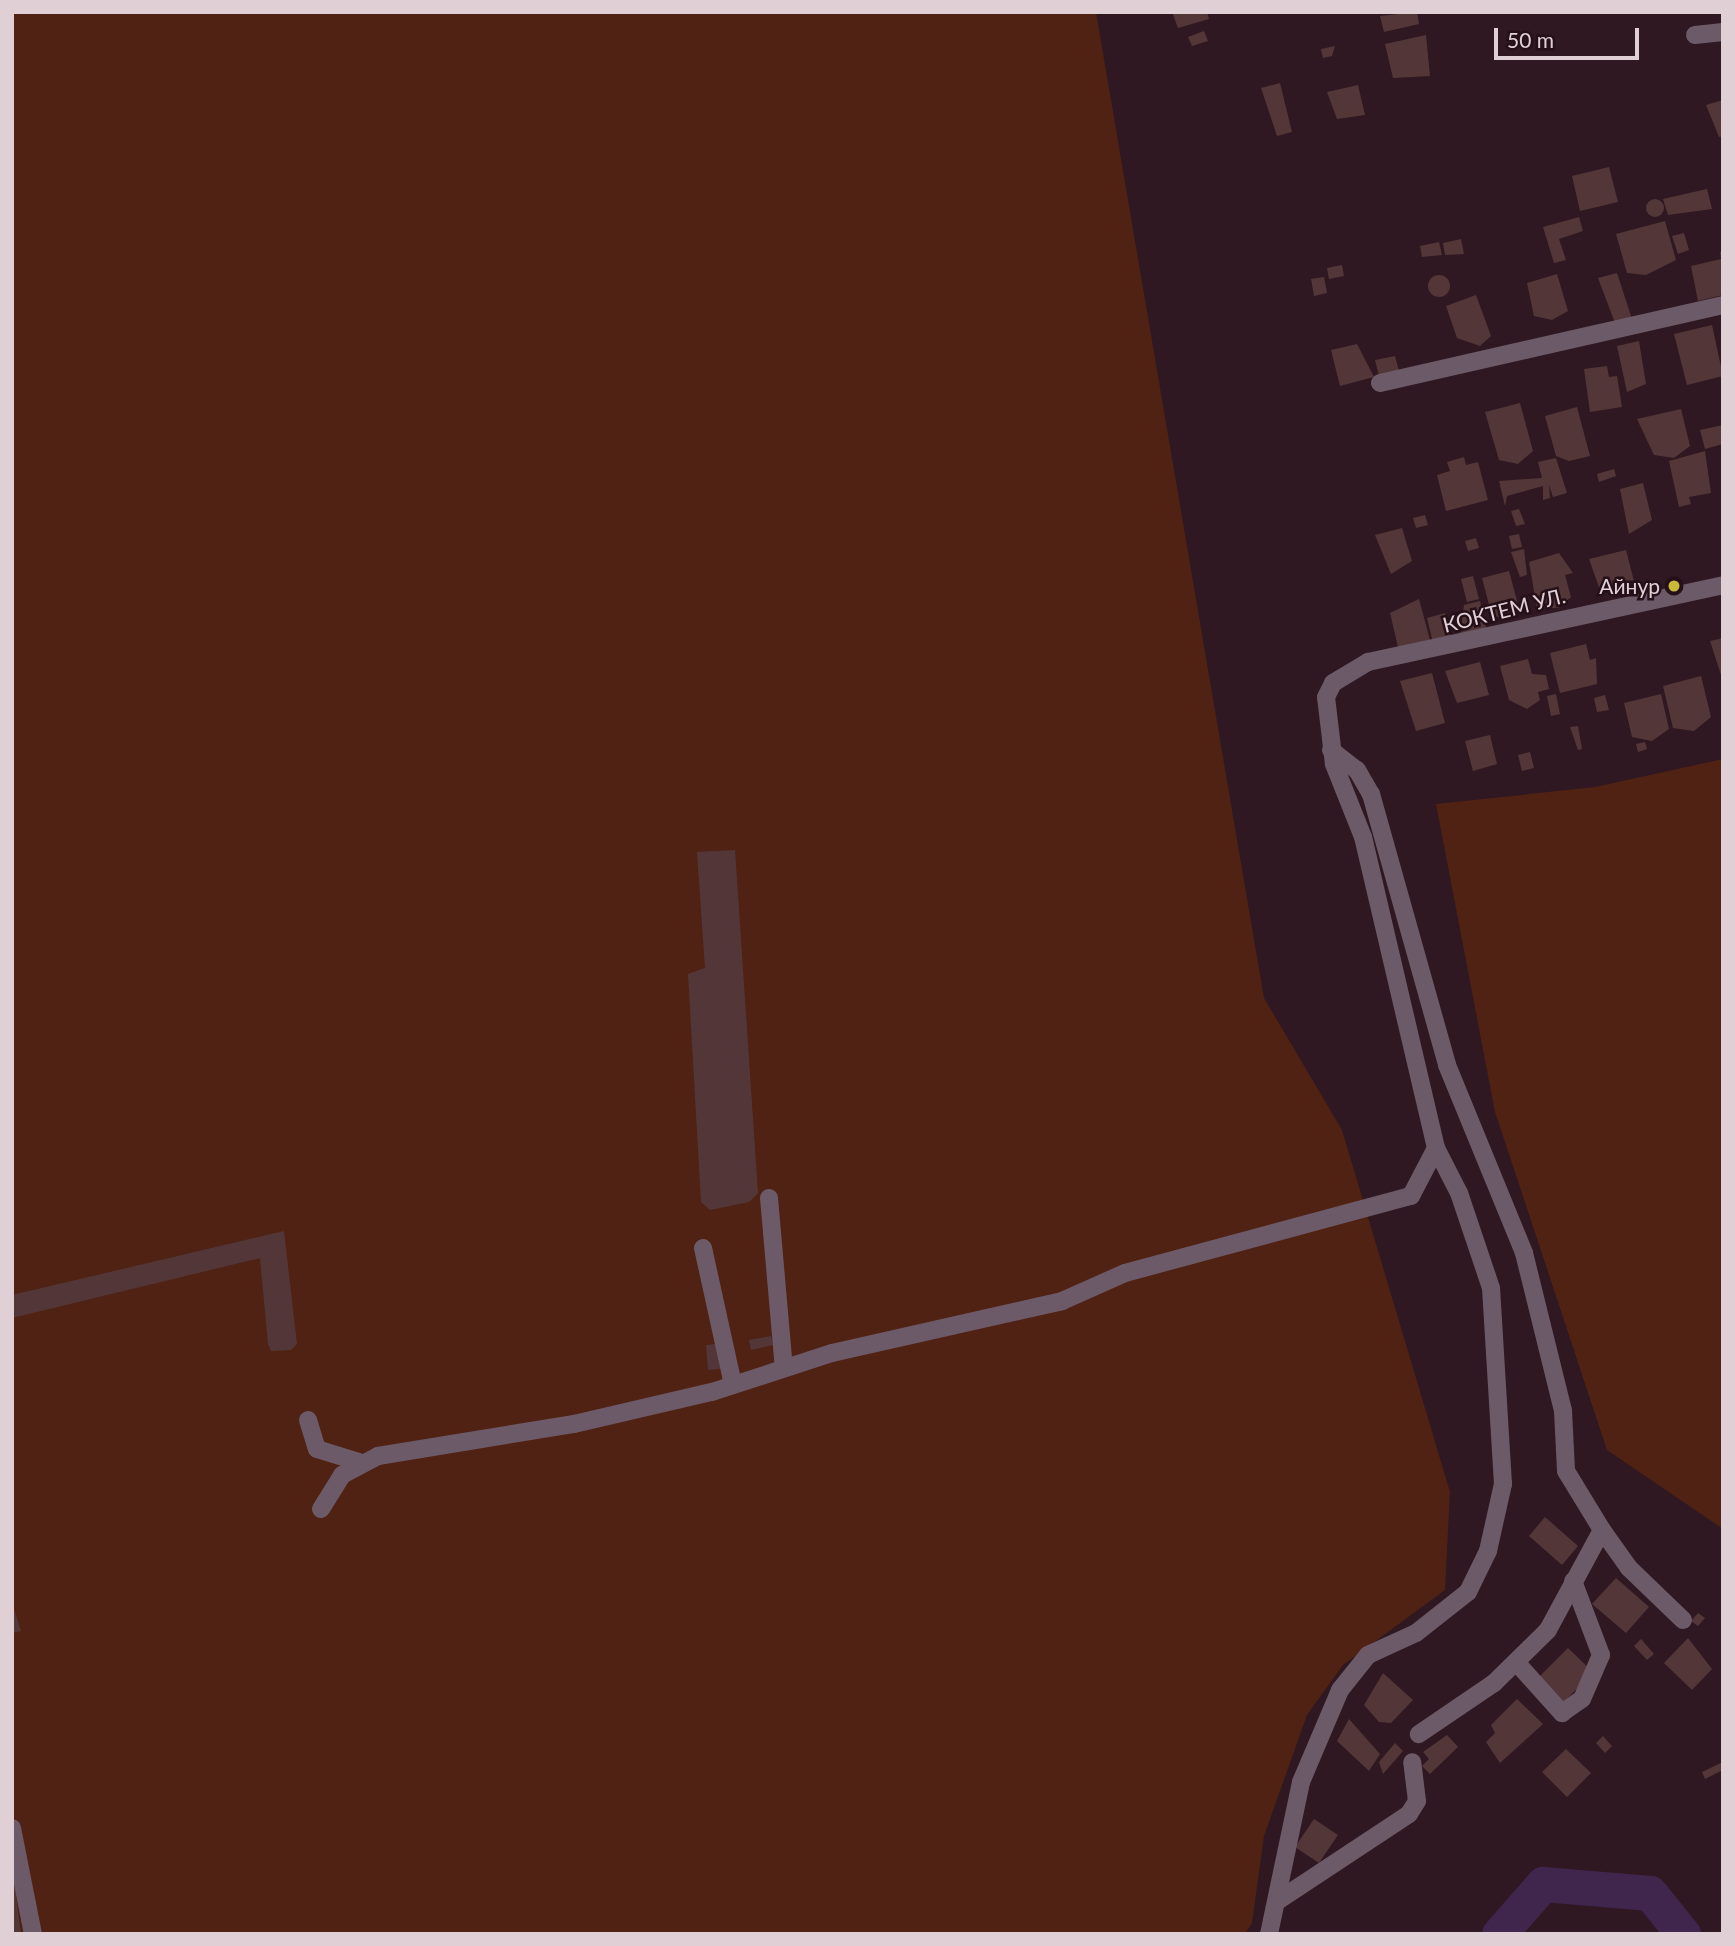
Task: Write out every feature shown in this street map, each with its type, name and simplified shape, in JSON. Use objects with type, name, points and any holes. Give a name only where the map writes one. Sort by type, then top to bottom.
[{"type":"street","points":[[1695,35],[1723,32]]},
{"type":"street","points":[[1380,383],[1723,306]]},
{"type":"street","name":"КОКТЕМ УЛ.","points":[[1269,1934],[1279,1900],[1278,1869],[1301,1782],[1340,1690],[1368,1655],[1416,1633],[1468,1592],[1497,1522],[1503,1484],[1491,1288],[1460,1193],[1436,1148],[1363,837],[1331,750],[1324,716],[1333,683],[1378,660],[1723,585]]},
{"type":"street","points":[[1331,750],[1357,770],[1371,794],[1447,1065],[1527,1265],[1563,1411],[1566,1471],[1602,1530],[1683,1620]]},
{"type":"street","points":[[308,1420],[317,1449],[359,1462],[574,1424],[733,1385],[784,1368],[1062,1301],[1125,1273],[1411,1196],[1436,1148]]},
{"type":"street","points":[[769,1198],[784,1368]]},
{"type":"street","points":[[703,1248],[733,1385]]},
{"type":"street","points":[[321,1509],[327,1492],[359,1462]]},
{"type":"street","points":[[1419,1734],[1516,1662],[1561,1613],[1573,1581],[1602,1530]]},
{"type":"street","points":[[1516,1662],[1562,1713],[1582,1699],[1601,1655],[1573,1581]]},
{"type":"street","points":[[1279,1900],[1409,1814],[1417,1801],[1412,1762]]},
{"type":"street","points":[[12,1828],[33,1934]]},
{"type":"shaded area","points":[[12,12],[1096,12],[1264,998],[1342,1130],[1450,1492],[1445,1590],[1343,1665],[1307,1715],[1264,1836],[1252,1923],[1245,1934],[12,1934]]},
{"type":"shaded area","points":[[1723,759],[1723,1529],[1607,1450],[1495,1112],[1436,804],[1595,787]]},
{"type":"building","points":[[1172,12],[1207,12],[1209,19],[1178,28]]},
{"type":"building","points":[[1417,12],[1419,24],[1384,32],[1380,16]]},
{"type":"building","points":[[1204,31],[1208,41],[1192,46],[1188,37]]},
{"type":"building","points":[[1426,35],[1430,76],[1393,78],[1385,44]]},
{"type":"building","points":[[1335,46],[1332,56],[1323,58],[1321,49]]},
{"type":"building","points":[[1280,83],[1292,132],[1277,136],[1261,88]]},
{"type":"building","points":[[1358,85],[1365,115],[1337,119],[1327,92]]},
{"type":"building","points":[[1723,100],[1723,136],[1719,137],[1706,105]]},
{"type":"building","points":[[1609,167],[1618,202],[1580,211],[1572,176]]},
{"type":"building","points":[[1707,189],[1712,209],[1668,215],[1663,199]]},
{"type":"building","points":[[1651,199],[1659,199],[1664,208],[1662,215],[1651,217],[1646,212],[1646,204]]},
{"type":"building","points":[[1579,217],[1583,231],[1559,239],[1566,260],[1554,263],[1543,227]]},
{"type":"building","points":[[1665,221],[1676,260],[1646,275],[1627,273],[1616,234]]},
{"type":"building","points":[[1684,233],[1689,250],[1678,254],[1672,236]]},
{"type":"building","points":[[1461,239],[1464,254],[1445,255],[1443,243]]},
{"type":"building","points":[[1439,242],[1442,255],[1422,257],[1420,246]]},
{"type":"building","points":[[1720,252],[1723,252],[1723,295],[1698,301],[1691,266],[1721,259]]},
{"type":"building","points":[[1342,265],[1344,276],[1329,279],[1327,268]]},
{"type":"building","points":[[1617,273],[1632,319],[1615,323],[1598,278]]},
{"type":"building","points":[[1557,274],[1568,311],[1552,320],[1534,316],[1527,283]]},
{"type":"building","points":[[1439,275],[1447,278],[1450,286],[1447,294],[1439,297],[1431,294],[1428,286],[1431,278]]},
{"type":"building","points":[[1324,277],[1327,293],[1314,296],[1311,279]]},
{"type":"building","points":[[1476,295],[1491,336],[1480,346],[1457,338],[1446,306]]},
{"type":"building","points":[[1712,325],[1723,376],[1687,385],[1674,334]]},
{"type":"building","points":[[1639,341],[1646,384],[1627,392],[1617,346]]},
{"type":"building","points":[[1357,344],[1374,377],[1340,386],[1331,350]]},
{"type":"building","points":[[1395,356],[1399,371],[1379,376],[1375,360]]},
{"type":"building","points":[[1607,366],[1609,377],[1617,376],[1622,407],[1590,412],[1584,369]]},
{"type":"building","points":[[1520,403],[1533,451],[1518,464],[1499,460],[1485,412]]},
{"type":"building","points":[[1577,407],[1590,456],[1569,461],[1556,456],[1545,416]]},
{"type":"building","points":[[1681,409],[1690,446],[1674,458],[1654,455],[1637,419]]},
{"type":"building","points":[[1723,425],[1723,444],[1705,449],[1700,430]]},
{"type":"building","points":[[1705,451],[1711,493],[1689,497],[1691,504],[1679,507],[1669,461]]},
{"type":"building","points":[[1464,457],[1466,465],[1478,462],[1488,500],[1446,511],[1437,475],[1450,471],[1447,462]]},
{"type":"building","points":[[1556,458],[1567,493],[1553,497],[1549,485],[1550,498],[1543,500],[1543,486],[1507,496],[1505,506],[1499,481],[1542,478],[1538,462]]},
{"type":"building","points":[[1614,469],[1616,476],[1599,482],[1597,474]]},
{"type":"building","points":[[1643,483],[1652,520],[1629,534],[1620,489]]},
{"type":"building","points":[[1519,509],[1525,524],[1516,526],[1511,511]]},
{"type":"building","points":[[1425,515],[1428,525],[1416,528],[1413,518]]},
{"type":"building","points":[[1402,528],[1412,561],[1391,574],[1375,535]]},
{"type":"building","points":[[1519,534],[1522,547],[1512,549],[1509,536]]},
{"type":"building","points":[[1476,538],[1479,548],[1468,551],[1465,541]]},
{"type":"building","points":[[1524,549],[1527,575],[1520,577],[1511,552]]},
{"type":"building","points":[[1626,550],[1635,585],[1601,593],[1589,559]]},
{"type":"building","points":[[1559,553],[1573,573],[1565,575],[1571,597],[1558,608],[1537,608],[1529,562]]},
{"type":"building","points":[[1509,571],[1520,612],[1508,619],[1492,616],[1482,578]]},
{"type":"building","points":[[1473,576],[1479,599],[1467,602],[1461,579]]},
{"type":"building","points":[[1419,599],[1430,640],[1398,647],[1390,613]]},
{"type":"building","points":[[1480,601],[1487,632],[1460,633],[1464,605]]},
{"type":"building","points":[[1445,613],[1452,641],[1433,643],[1427,618]]},
{"type":"building","points":[[1723,638],[1723,681],[1710,641]]},
{"type":"building","points":[[1586,644],[1590,660],[1596,658],[1597,684],[1560,693],[1550,653]]},
{"type":"building","points":[[1528,659],[1532,674],[1546,675],[1549,689],[1538,692],[1540,700],[1527,709],[1509,700],[1500,666]]},
{"type":"building","points":[[1480,662],[1489,695],[1457,703],[1445,671]]},
{"type":"building","points":[[1432,673],[1445,723],[1416,731],[1400,681]]},
{"type":"building","points":[[1701,676],[1711,717],[1694,731],[1673,728],[1663,686]]},
{"type":"building","points":[[1556,694],[1560,714],[1551,716],[1547,696]]},
{"type":"building","points":[[1661,694],[1669,729],[1652,741],[1632,737],[1624,703]]},
{"type":"building","points":[[1605,695],[1609,710],[1597,712],[1594,698]]},
{"type":"building","points":[[1578,726],[1582,749],[1578,750],[1570,727]]},
{"type":"building","points":[[1490,735],[1497,764],[1473,771],[1465,741]]},
{"type":"building","points":[[1645,742],[1647,749],[1638,752],[1636,744]]},
{"type":"building","points":[[1530,752],[1534,768],[1522,771],[1518,755]]},
{"type":"building","points":[[735,850],[758,1193],[749,1202],[710,1210],[701,1202],[688,974],[705,968],[697,852]]},
{"type":"building","points":[[284,1231],[297,1344],[291,1350],[271,1351],[268,1344],[260,1258],[12,1318],[12,1295]]},
{"type":"building","points":[[771,1336],[773,1345],[751,1350],[749,1340]]},
{"type":"building","points":[[725,1343],[728,1368],[708,1370],[706,1345]]},
{"type":"building","points":[[1545,1517],[1578,1546],[1562,1565],[1529,1536]]},
{"type":"building","points":[[1616,1578],[1649,1607],[1626,1633],[1592,1604]]},
{"type":"building","points":[[12,1603],[21,1631],[12,1633]]},
{"type":"building","points":[[1698,1613],[1705,1618],[1698,1626],[1691,1621]]},
{"type":"building","points":[[1688,1638],[1712,1669],[1692,1690],[1664,1663]]},
{"type":"building","points":[[1641,1639],[1654,1654],[1647,1660],[1634,1646]]},
{"type":"building","points":[[1568,1648],[1593,1672],[1563,1703],[1538,1678]]},
{"type":"building","points":[[1383,1673],[1413,1700],[1391,1723],[1379,1722],[1364,1705]]},
{"type":"building","points":[[1517,1699],[1543,1724],[1500,1763],[1486,1742],[1495,1733],[1491,1725]]},
{"type":"building","points":[[1349,1719],[1380,1754],[1369,1771],[1337,1741]]},
{"type":"building","points":[[1447,1735],[1458,1747],[1430,1774],[1422,1766],[1429,1759],[1423,1752]]},
{"type":"building","points":[[1603,1736],[1612,1746],[1605,1753],[1596,1743]]},
{"type":"building","points":[[1395,1743],[1403,1751],[1383,1774],[1379,1762]]},
{"type":"building","points":[[1566,1749],[1591,1773],[1567,1797],[1542,1772]]},
{"type":"building","points":[[1723,1762],[1723,1770],[1705,1779],[1702,1772]]},
{"type":"building","points":[[1314,1819],[1338,1835],[1319,1863],[1295,1847]]},
{"type":"building","points":[[14,1880],[21,1934],[12,1934]]},
{"type":"waterway","points":[[1499,1934],[1543,1884],[1650,1893],[1683,1934]]},
{"type":"place","name":"Айнур","points":[[1674,586]]}]
